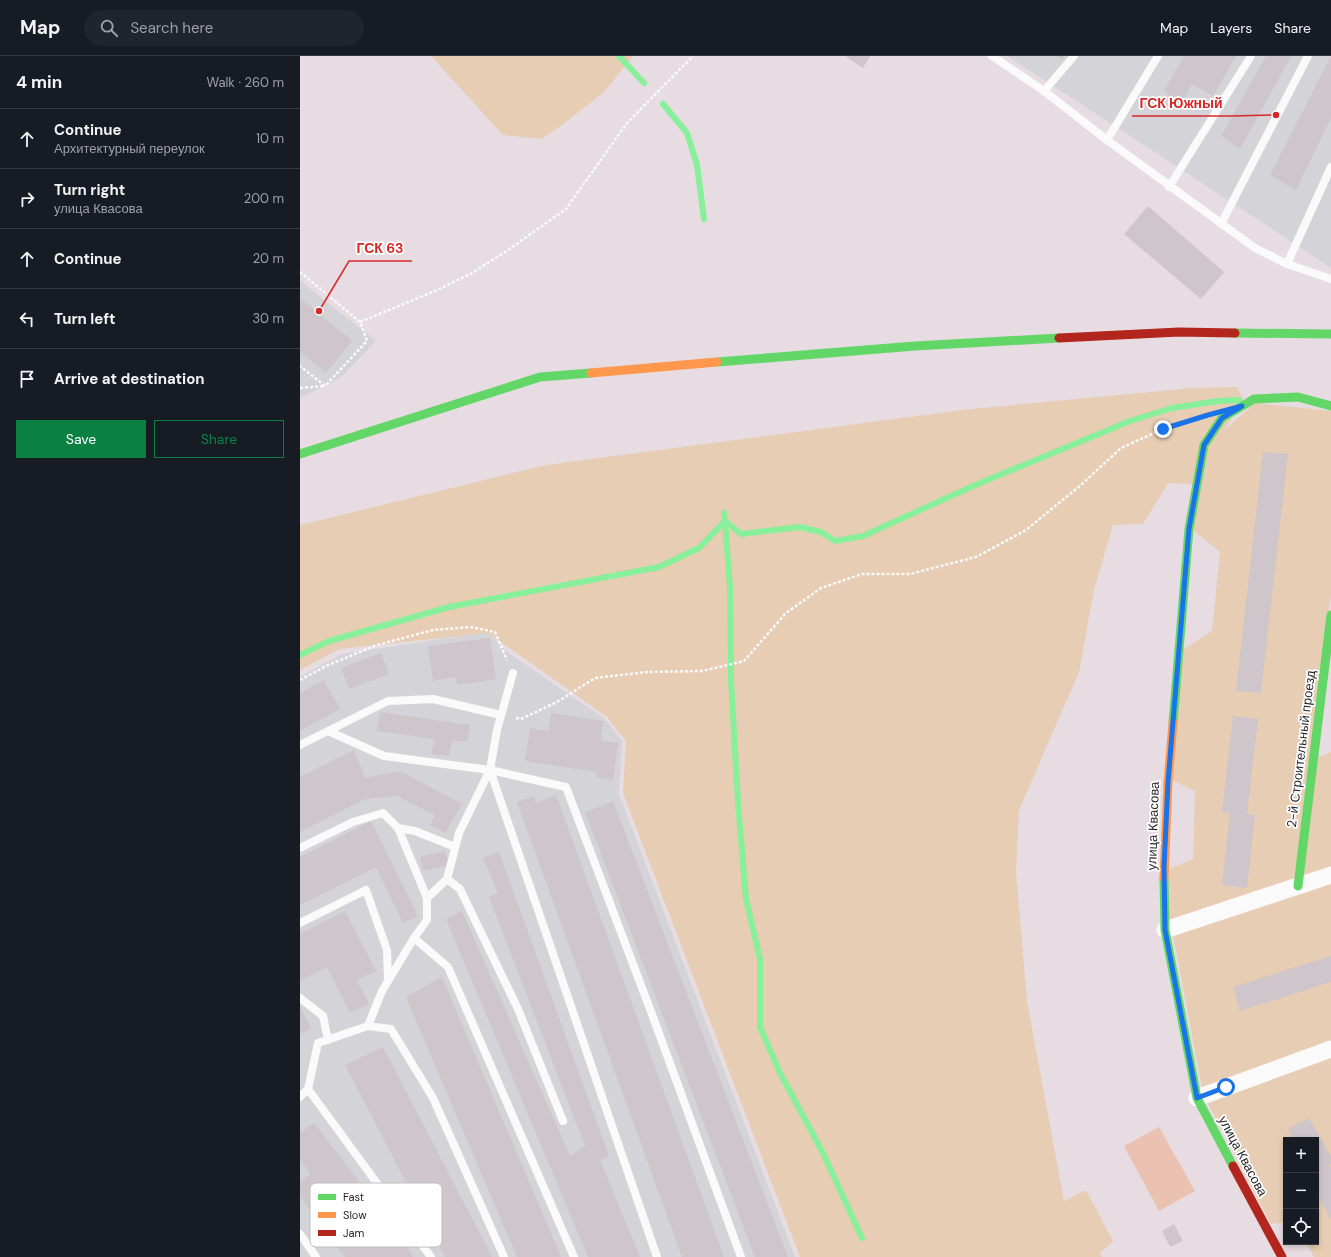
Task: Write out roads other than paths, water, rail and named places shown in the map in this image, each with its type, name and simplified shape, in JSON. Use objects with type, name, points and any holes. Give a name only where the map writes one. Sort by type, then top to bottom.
[{"type":"street","points":[[300,454],[540,377],[915,346],[1179,332],[1331,334]]},
{"type":"street","name":"улица Квасова","points":[[1282,1257],[1197,1098],[1165,930],[1164,867],[1168,782],[1189,529],[1204,445],[1222,418],[1254,399],[1298,397],[1331,406]]},
{"type":"street","name":"2-й Строительный проезд","points":[[1298,886],[1331,615]]},
{"type":"street","points":[[1165,930],[1331,875]]},
{"type":"street","points":[[1197,1098],[1331,1049]]},
{"type":"lane","points":[[992,56],[1044,91],[1169,187],[1256,248],[1287,264],[1331,279]]},
{"type":"lane","points":[[1044,91],[1074,56]]},
{"type":"lane","points":[[1107,140],[1158,56]]},
{"type":"lane","points":[[1169,187],[1250,56]]},
{"type":"lane","points":[[1221,224],[1308,56]]},
{"type":"lane","points":[[1287,264],[1331,167]]},
{"type":"lane","points":[[427,898],[447,879],[459,833],[490,770],[501,715],[512,673]]},
{"type":"lane","points":[[300,746],[388,701],[433,699],[501,715]]},
{"type":"lane","points":[[328,731],[384,756],[490,770],[566,787],[653,1017],[741,1257]]},
{"type":"lane","points":[[490,770],[657,1257]]},
{"type":"lane","points":[[300,848],[354,822],[383,813],[398,828],[427,898],[427,920],[414,938],[382,991],[368,1026]]},
{"type":"lane","points":[[398,828],[415,831],[455,847]]},
{"type":"lane","points":[[447,879],[460,889],[518,1009],[563,1121]]},
{"type":"lane","points":[[300,923],[366,890],[387,950],[388,981]]},
{"type":"lane","points":[[414,938],[448,967],[574,1257]]},
{"type":"lane","points":[[300,998],[323,1016],[328,1040]]},
{"type":"lane","points":[[300,1097],[308,1089],[318,1043],[368,1026],[391,1028],[434,1098],[504,1257]]},
{"type":"lane","points":[[308,1089],[377,1183]]},
{"type":"lane","points":[[300,1234],[316,1257]]},
{"type":"lane","points":[[424,1247],[431,1257]]},
{"type":"waterway","points":[[619,56],[644,83]]},
{"type":"waterway","points":[[663,104],[687,133],[697,165],[704,219]]},
{"type":"waterway","points":[[725,521],[741,534],[800,527],[821,532],[835,541],[863,536],[973,486],[1130,421],[1172,408],[1218,401],[1239,400]]},
{"type":"waterway","points":[[300,655],[329,641],[449,607],[659,567],[699,548],[725,521],[724,513]]},
{"type":"waterway","points":[[725,521],[730,587],[731,680],[738,803],[746,899],[760,959],[760,1027],[780,1073],[823,1153],[862,1238]]},
{"type":"place","name":"ГСК Южный","points":[[1276,115]]},
{"type":"place","name":"ГСК 63","points":[[319,311]]}]
